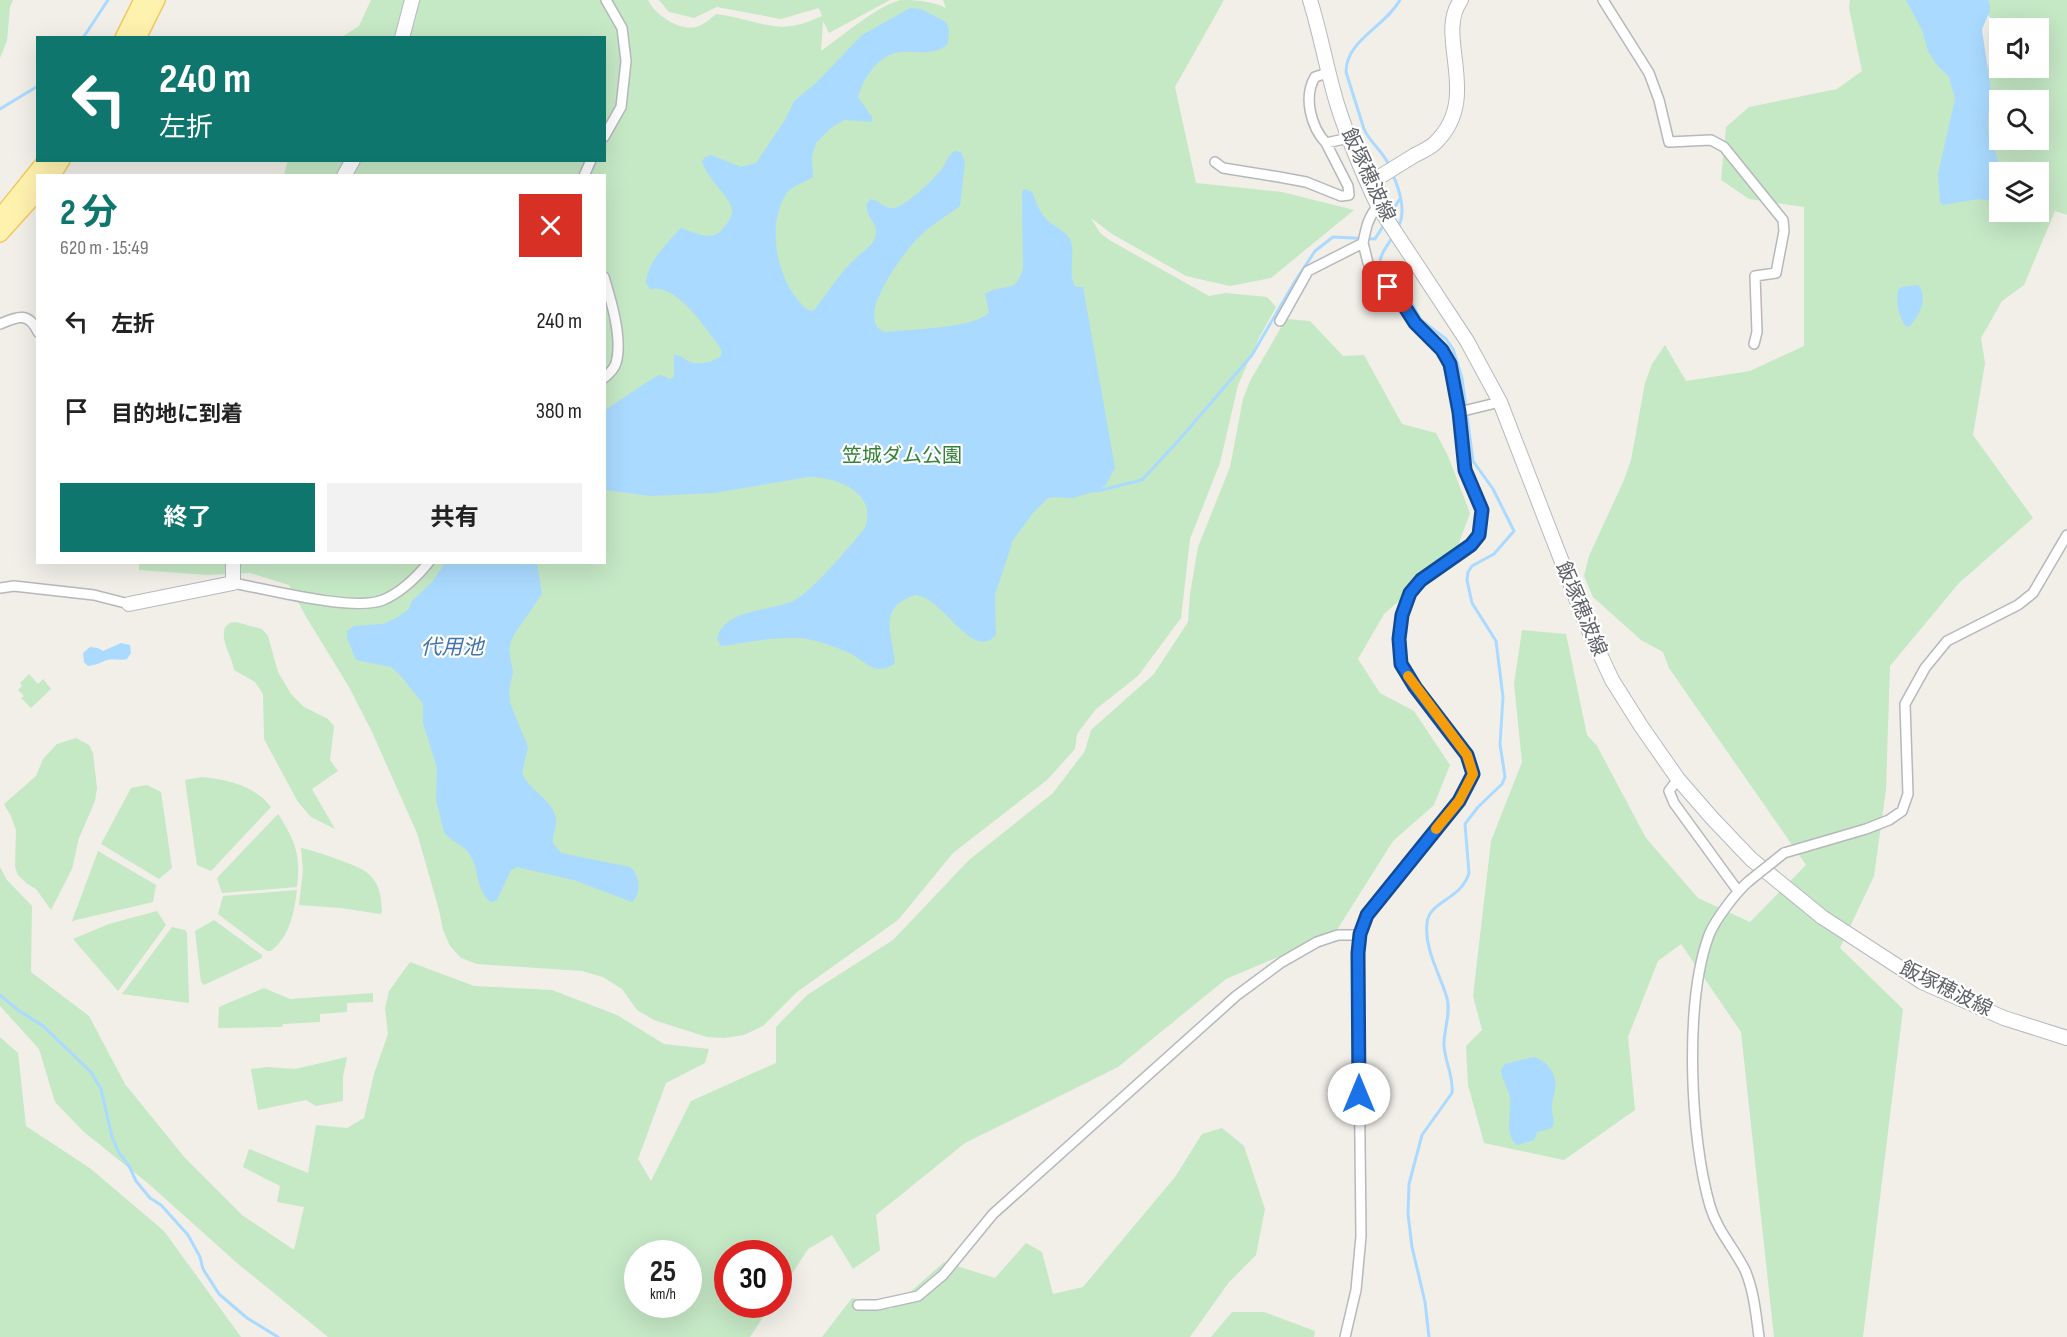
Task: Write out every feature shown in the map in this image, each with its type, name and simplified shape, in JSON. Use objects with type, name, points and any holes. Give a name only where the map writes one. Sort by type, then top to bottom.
[{"type":"main road","points":[[124,36],[142,0]]},
{"type":"main road","points":[[139,36],[157,0]]},
{"type":"main road","points":[[403,36],[412,0]]},
{"type":"main road","name":"飯塚穂波線","points":[[1310,0],[1349,138],[1378,206],[1467,341],[1500,402],[1590,634],[1612,680],[1678,779],[1751,859],[1822,917],[1922,982],[2004,1018],[2067,1038]]},
{"type":"main road","points":[[1368,184],[1434,144],[1448,126],[1457,102],[1457,71],[1452,26],[1454,10],[1460,0]]},
{"type":"main road","points":[[0,217],[44,162]]},
{"type":"main road","points":[[0,234],[36,194]]},
{"type":"main road","points":[[129,604],[232,583],[233,564]]},
{"type":"street","points":[[606,0],[622,28],[626,61],[621,107],[606,133]]},
{"type":"street","points":[[1603,0],[1649,73],[1659,100],[1668,142],[1711,140],[1724,147],[1783,220],[1784,231],[1776,273],[1755,276],[1757,332],[1754,344]]},
{"type":"street","points":[[1215,162],[1223,168],[1306,182],[1341,196],[1348,195],[1348,186],[1326,143],[1312,123],[1311,83],[1315,77],[1330,72]]},
{"type":"street","points":[[1326,143],[1349,138]]},
{"type":"street","points":[[1345,1337],[1356,1290],[1361,1236],[1358,953],[1360,934],[1367,915],[1459,801],[1473,774],[1467,755],[1415,687],[1401,664],[1399,639],[1402,615],[1410,593],[1421,580],[1471,545],[1479,535],[1482,510],[1465,470],[1453,376],[1442,350],[1415,323],[1401,301],[1376,276],[1368,263],[1363,243],[1367,224],[1372,212],[1378,206]]},
{"type":"street","points":[[1280,321],[1308,271],[1363,243]]},
{"type":"street","points":[[606,285],[617,331],[617,361],[606,376]]},
{"type":"street","points":[[0,324],[14,318],[24,317],[31,321],[36,329]]},
{"type":"street","points":[[1459,412],[1500,402]]},
{"type":"street","points":[[1759,1337],[1755,1303],[1745,1271],[1719,1228],[1710,1207],[1698,1142],[1694,1070],[1695,995],[1709,934],[1738,891],[1785,853],[1866,829],[1890,820],[1902,811],[1908,794],[1905,704],[1925,668],[1947,641],[2018,605],[2033,593],[2067,535]]},
{"type":"street","points":[[232,583],[284,594],[363,604],[381,601],[399,591],[414,580],[427,564]]},
{"type":"street","points":[[0,588],[14,586],[94,594],[129,604]]},
{"type":"street","points":[[1678,779],[1669,791],[1674,803],[1738,891]]},
{"type":"street","points":[[858,1305],[877,1305],[918,1296],[943,1275],[993,1214],[1236,996],[1282,962],[1317,942],[1338,935],[1360,934]]},
{"type":"green space","points":[[0,0],[13,0],[10,7],[7,41],[0,58]]},
{"type":"green space","name":"笠城ダム公園","points":[[371,0],[648,0],[651,6],[668,21],[689,28],[702,25],[716,14],[783,27],[799,25],[822,16],[819,8],[781,19],[717,7],[694,18],[669,12],[659,0],[890,0],[829,33],[823,21],[821,51],[871,15],[901,0],[924,1],[946,8],[943,0],[1224,0],[1175,87],[1196,183],[1282,192],[1354,210],[1271,278],[1230,286],[1186,276],[1112,234],[1091,218],[1100,233],[1111,241],[1209,296],[1226,293],[1267,297],[1276,307],[1238,385],[1220,463],[1190,539],[1181,618],[1138,676],[1096,709],[1077,734],[1075,749],[1047,780],[953,853],[898,920],[797,992],[763,1026],[744,1035],[724,1038],[707,1037],[654,1020],[637,1010],[622,989],[603,977],[582,971],[477,964],[461,958],[450,946],[443,930],[417,833],[372,732],[349,687],[289,585],[250,573],[208,575],[139,570],[139,564],[606,564],[606,174],[284,174],[287,162],[606,162],[606,36],[344,36],[359,26]]},
{"type":"green space","points":[[1850,0],[1912,0],[1983,118],[1989,60],[1989,78],[2049,78],[2049,18],[1991,18],[1976,0],[2067,0],[2067,215],[2055,211],[2024,285],[2002,301],[1981,338],[1985,363],[1973,435],[2033,518],[1959,583],[1890,666],[1886,789],[1874,876],[1840,948],[1903,1009],[1863,1337],[1774,1337],[1741,1032],[1681,944],[1658,961],[1628,1037],[1635,1110],[1564,1160],[1484,1143],[1468,1085],[1466,1046],[1482,1030],[1473,996],[1491,841],[1522,762],[1514,684],[1522,630],[1566,634],[1587,735],[1597,746],[1646,838],[1698,898],[1750,922],[1806,865],[1669,668],[1663,652],[1641,640],[1593,597],[1584,576],[1589,556],[1631,460],[1645,383],[1652,364],[1665,345],[1686,381],[1750,371],[1804,346],[1804,207],[1749,199],[1721,180],[1726,127],[1749,107],[1837,89],[1862,71],[1849,8]]},
{"type":"green space","points":[[1286,319],[1310,321],[1343,356],[1364,355],[1402,424],[1436,433],[1448,456],[1470,513],[1456,551],[1384,614],[1358,659],[1380,693],[1414,711],[1450,765],[1434,805],[1393,841],[1335,933],[1226,979],[1118,1067],[965,1143],[876,1215],[880,1250],[853,1269],[832,1235],[808,1249],[792,1274],[792,1240],[714,1240],[714,1318],[762,1318],[750,1337],[328,1337],[237,1263],[150,1185],[84,1132],[55,1102],[39,1049],[0,1006],[0,867],[7,880],[32,906],[31,972],[89,1016],[125,1084],[185,1158],[242,1215],[294,1250],[304,1207],[277,1202],[280,1186],[243,1167],[249,1149],[308,1173],[316,1125],[347,1128],[364,1118],[374,1074],[388,1034],[385,1008],[389,991],[410,962],[474,986],[552,990],[617,1015],[664,1044],[709,1049],[705,1063],[666,1083],[638,1159],[651,1181],[691,1101],[776,1063],[776,1027],[807,995],[893,940],[969,860],[1053,793],[1085,751],[1091,730],[1154,674],[1188,622],[1198,547],[1230,467],[1243,399],[1250,381]]},
{"type":"green space","points":[[236,622],[262,629],[268,636],[278,672],[291,694],[304,707],[328,719],[334,726],[330,760],[338,771],[312,789],[335,829],[311,817],[298,802],[264,739],[263,694],[255,682],[234,670],[225,644],[225,627]]},
{"type":"green space","points":[[29,674],[38,684],[43,679],[51,689],[31,708],[21,698],[24,696],[18,690],[22,686],[20,683]]},
{"type":"green space","points":[[76,738],[89,745],[93,753],[97,788],[95,801],[79,838],[72,869],[51,910],[36,889],[18,875],[15,867],[16,830],[4,804],[36,776],[43,759],[57,744]]},
{"type":"green space","points":[[202,777],[240,785],[257,794],[271,807],[211,871],[197,865],[185,780]]},
{"type":"green space","points":[[147,785],[161,792],[172,868],[159,879],[101,844],[131,788]]},
{"type":"green space","points":[[278,814],[293,840],[298,866],[297,887],[222,893],[217,878]]},
{"type":"green space","points":[[301,848],[352,865],[367,873],[377,884],[382,912],[380,914],[299,905],[303,870]]},
{"type":"green space","points":[[98,851],[156,885],[153,902],[72,921]]},
{"type":"green space","points":[[297,890],[287,931],[271,951],[267,951],[218,914],[223,896]]},
{"type":"green space","points":[[157,911],[166,925],[118,991],[73,939],[109,924]]},
{"type":"green space","points":[[214,920],[262,955],[262,958],[204,985],[201,982],[195,931]]},
{"type":"green space","points":[[172,927],[185,930],[187,933],[189,1003],[122,994]]},
{"type":"green space","points":[[264,988],[290,999],[373,993],[373,1002],[347,1003],[347,1012],[320,1014],[320,1022],[283,1024],[282,1027],[218,1028],[219,1007]]},
{"type":"green space","points":[[0,1037],[18,1053],[26,1126],[91,1169],[164,1231],[241,1337],[0,1337]]},
{"type":"green space","points":[[347,1057],[343,1077],[343,1101],[316,1106],[306,1100],[258,1110],[251,1069],[267,1067],[295,1069]]},
{"type":"green space","points":[[1222,1128],[1244,1146],[1265,1209],[1256,1255],[1229,1282],[1190,1337],[822,1337],[852,1298],[891,1309],[944,1262],[995,1278],[1026,1243],[1042,1252],[1053,1294],[1083,1287],[1175,1177],[1202,1134]]},
{"type":"green space","points":[[1232,1312],[1264,1312],[1315,1331],[1314,1337],[1211,1337]]},
{"type":"water","points":[[1906,0],[1988,0],[1990,4],[1990,11],[1982,30],[1991,90],[1989,90],[1988,116],[1989,150],[1994,150],[1999,162],[1989,162],[1989,201],[1978,199],[1943,205],[1940,202],[1938,174],[1955,99],[1949,77],[1928,51],[1922,30]]},
{"type":"water","points":[[910,8],[921,9],[946,22],[949,30],[948,44],[939,50],[902,52],[883,59],[868,74],[858,97],[872,117],[872,122],[844,120],[831,128],[816,143],[812,156],[813,177],[795,186],[786,194],[777,219],[776,248],[790,288],[803,306],[811,311],[815,309],[845,270],[874,241],[876,229],[868,212],[867,203],[871,199],[887,207],[898,207],[918,193],[937,175],[952,153],[961,152],[965,162],[960,206],[924,233],[905,254],[889,277],[877,302],[874,313],[876,326],[884,332],[941,327],[971,322],[989,312],[985,294],[1013,285],[1020,277],[1023,268],[1022,192],[1024,189],[1032,192],[1044,217],[1064,232],[1071,242],[1072,277],[1076,287],[1083,287],[1115,468],[1106,485],[1097,491],[1072,498],[1048,498],[1033,513],[1013,540],[995,595],[996,635],[987,641],[977,641],[927,599],[916,595],[896,606],[891,614],[890,631],[895,663],[881,669],[869,666],[845,651],[805,639],[771,639],[721,646],[717,639],[721,629],[738,616],[783,605],[800,597],[841,557],[865,528],[866,505],[852,489],[831,480],[808,477],[714,493],[651,496],[606,490],[606,409],[655,377],[661,375],[670,379],[674,377],[674,355],[700,363],[717,359],[722,352],[698,318],[680,299],[660,289],[650,289],[646,283],[654,260],[681,228],[698,234],[715,235],[731,217],[732,210],[727,199],[708,174],[702,161],[711,155],[741,167],[756,163],[785,120],[794,101],[816,83],[862,35]]},
{"type":"water","points":[[1918,285],[1923,301],[1913,323],[1906,327],[1898,309],[1898,290],[1902,287]]},
{"type":"water","name":"代用池","points":[[444,564],[537,564],[542,594],[515,633],[509,650],[513,672],[509,690],[510,703],[528,747],[522,773],[554,812],[556,822],[553,843],[561,853],[630,867],[638,879],[637,893],[632,902],[574,880],[517,867],[511,870],[497,900],[492,902],[488,900],[481,888],[470,855],[444,832],[436,800],[437,768],[423,723],[423,704],[391,667],[356,660],[347,638],[347,631],[354,626],[383,624],[398,617],[409,609],[411,602],[432,582]]},
{"type":"water","points":[[121,643],[130,645],[131,653],[127,659],[109,659],[88,666],[84,662],[83,653],[90,647],[103,651]]},
{"type":"water","points":[[1534,1057],[1548,1066],[1555,1080],[1552,1107],[1554,1123],[1552,1128],[1537,1132],[1534,1140],[1517,1145],[1510,1135],[1510,1098],[1501,1070],[1505,1064]]},
{"type":"waterway","points":[[84,36],[108,0]]},
{"type":"waterway","points":[[1390,167],[1364,129],[1346,72],[1352,51],[1400,0]]},
{"type":"waterway","points":[[0,109],[36,87]]},
{"type":"waterway","points":[[1392,173],[1402,207],[1398,227]]},
{"type":"waterway","points":[[1390,215],[1399,200]]},
{"type":"waterway","points":[[1097,491],[1142,480],[1179,440],[1252,355],[1315,251],[1333,237],[1375,239],[1385,223]]},
{"type":"waterway","points":[[1393,236],[1381,258],[1380,267],[1412,304],[1421,320],[1446,339],[1453,349],[1462,378],[1473,461],[1493,489],[1514,531],[1494,554],[1472,566],[1467,580],[1472,603],[1496,641],[1503,697],[1500,744],[1505,777],[1502,784],[1478,807],[1465,824],[1469,873],[1465,882],[1433,910],[1427,923],[1430,952],[1448,1004],[1444,1044],[1452,1087],[1452,1093],[1422,1135],[1409,1184],[1408,1214],[1412,1247],[1425,1302],[1429,1337]]},
{"type":"waterway","points":[[0,995],[43,1026],[91,1072],[101,1089],[112,1137],[136,1181],[188,1235],[200,1257],[203,1269],[219,1294],[247,1318],[278,1337]]},
{"type":"slow traffic","points":[[1408,676],[1467,755],[1473,774],[1459,801],[1436,829]]},
{"type":"route","points":[[1359,1094],[1358,953],[1360,934],[1367,915],[1379,898],[1459,801],[1473,774],[1467,755],[1415,687],[1401,664],[1399,639],[1402,615],[1410,593],[1421,580],[1471,545],[1479,535],[1482,510],[1465,470],[1459,412],[1450,364],[1442,350],[1415,323],[1401,301],[1388,287]]}]
